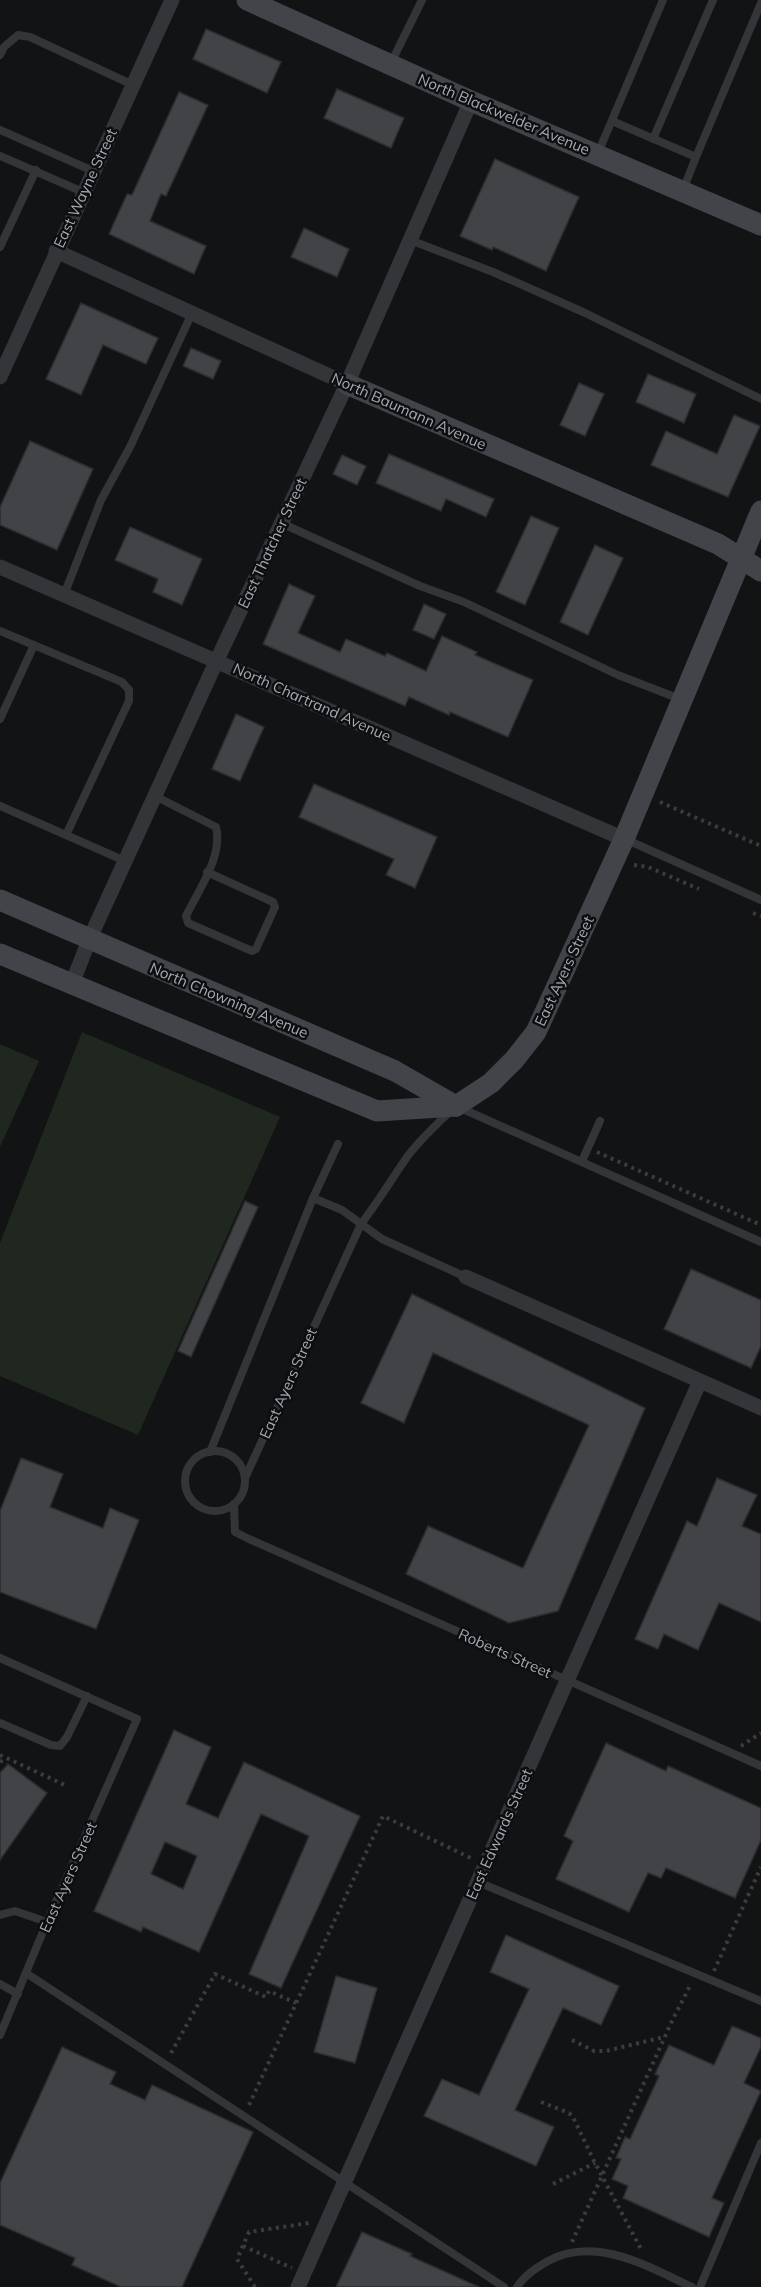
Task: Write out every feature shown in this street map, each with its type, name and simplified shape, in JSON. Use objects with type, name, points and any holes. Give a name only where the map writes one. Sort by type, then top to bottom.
[{"type":"street","name":"East Wayne Street","points":[[0,377],[172,0]]},
{"type":"street","name":"North Blackwelder Avenue","points":[[249,0],[471,101],[761,225]]},
{"type":"street","name":"East Thatcher Street","points":[[72,984],[89,940],[217,660],[347,384],[471,101]]},
{"type":"street","name":"North Baumann Avenue","points":[[56,252],[347,384],[718,544],[740,556],[761,572]]},
{"type":"street","name":"East Ayers Street","points":[[456,1106],[491,1083],[514,1060],[536,1032],[624,839],[740,556],[761,511]]},
{"type":"street","name":"North Chartrand Avenue","points":[[0,567],[624,839]]},
{"type":"street","name":"North Chowning Avenue","points":[[0,900],[394,1071],[456,1106]]},
{"type":"street","name":"North Chowning Avenue","points":[[0,954],[377,1112],[456,1106]]},
{"type":"street","points":[[466,1277],[761,1408]]},
{"type":"street","name":"East Edwards Street","points":[[301,2280],[700,1382]]},
{"type":"lane","points":[[390,64],[422,0]]},
{"type":"lane","points":[[598,154],[663,0]]},
{"type":"lane","points":[[653,139],[713,0]]},
{"type":"lane","points":[[682,191],[761,3]]},
{"type":"lane","points":[[0,55],[3,47],[18,35],[30,37],[133,85]]},
{"type":"lane","points":[[612,121],[696,158]]},
{"type":"lane","points":[[0,130],[93,171]]},
{"type":"lane","points":[[0,156],[83,192]]},
{"type":"lane","points":[[0,247],[36,170]]},
{"type":"lane","points":[[410,240],[493,272],[583,312],[761,399]]},
{"type":"lane","points":[[64,595],[101,500],[130,447],[192,313]]},
{"type":"lane","points":[[281,523],[420,586],[464,602],[618,675],[682,700]]},
{"type":"lane","points":[[0,631],[122,682],[129,690],[129,701],[66,835]]},
{"type":"lane","points":[[0,719],[34,645]]},
{"type":"lane","points":[[155,796],[216,827],[219,839],[216,854],[207,872],[186,916],[188,923],[252,951],[256,949],[275,907],[273,902],[207,872]]},
{"type":"lane","points":[[0,806],[125,861]]},
{"type":"lane","points":[[624,839],[761,900]]},
{"type":"lane","name":"North Chowning Avenue","points":[[456,1106],[761,1242]]},
{"type":"lane","name":"East Ayers Street","points":[[245,1478],[361,1224],[383,1196],[408,1157],[433,1127],[456,1106]]},
{"type":"lane","points":[[582,1161],[600,1121]]},
{"type":"lane","points":[[210,1452],[313,1198],[338,1144]]},
{"type":"lane","points":[[313,1198],[342,1210],[382,1239],[466,1277]]},
{"type":"lane","points":[[210,1452],[220,1452],[237,1460],[245,1478],[241,1497],[226,1509],[206,1510],[191,1498],[186,1489],[185,1479],[188,1470],[201,1455],[210,1452]]},
{"type":"lane","name":"Roberts Street","points":[[234,1504],[235,1532],[249,1539],[761,1766]]},
{"type":"lane","points":[[0,1658],[87,1696],[67,1737],[60,1746],[0,1723]]},
{"type":"lane","name":"East Ayers Street","points":[[0,2035],[47,1922],[137,1719],[87,1696]]},
{"type":"lane","points":[[478,1882],[761,2001]]},
{"type":"lane","points":[[0,1915],[15,1911],[47,1922]]},
{"type":"lane","points":[[26,1973],[504,2287]]},
{"type":"lane","points":[[0,1984],[18,1994]]},
{"type":"lane","points":[[700,2287],[761,2143]]},
{"type":"lane","points":[[517,2287],[533,2269],[558,2256],[567,2253],[602,2251],[651,2268],[692,2287]]},
{"type":"path","points":[[588,1148],[761,1225]]},
{"type":"path","points":[[0,1762],[3,1757],[67,1786]]},
{"type":"path","points":[[244,2117],[383,1816],[485,1865]]},
{"type":"path","points":[[710,1979],[761,1867]]},
{"type":"path","points":[[567,2253],[696,1973]]},
{"type":"path","points":[[164,2064],[215,1974],[266,1996],[269,1991],[296,2003]]},
{"type":"path","points":[[572,2040],[594,2052],[665,2036]]},
{"type":"path","points":[[541,2102],[573,2117],[651,2268]]},
{"type":"path","points":[[553,2184],[595,2163]]},
{"type":"path","points":[[255,2287],[237,2259],[249,2232],[327,2220]]},
{"type":"path","points":[[243,2246],[301,2280]]},
{"type":"shaded area","points":[[82,1032],[280,1117],[138,1435],[0,1376],[0,1243]]},
{"type":"shaded area","points":[[0,1044],[39,1061],[0,1147]]},
{"type":"building","points":[[206,29],[281,62],[267,93],[193,59]]},
{"type":"building","points":[[337,89],[404,118],[391,148],[324,118]]},
{"type":"building","points":[[179,92],[208,105],[166,196],[161,194],[150,221],[206,246],[194,274],[109,234],[127,194],[132,195]]},
{"type":"building","points":[[495,159],[579,197],[546,271],[493,247],[492,250],[460,236]]},
{"type":"building","points":[[304,228],[349,249],[337,277],[291,257]]},
{"type":"building","points":[[81,303],[158,338],[146,364],[103,345],[81,395],[46,379]]},
{"type":"building","points":[[191,348],[221,361],[213,379],[183,366]]},
{"type":"building","points":[[648,374],[696,394],[684,423],[636,402]]},
{"type":"building","points":[[579,383],[604,394],[585,436],[560,425]]},
{"type":"building","points":[[734,415],[760,426],[728,497],[651,465],[666,431],[717,454]]},
{"type":"building","points":[[30,441],[93,469],[57,550],[0,525],[0,507]]},
{"type":"building","points":[[389,454],[494,499],[486,517],[446,499],[441,511],[376,483]]},
{"type":"building","points":[[342,455],[366,466],[357,485],[333,474]]},
{"type":"building","points":[[531,516],[559,528],[525,605],[496,592]]},
{"type":"building","points":[[130,527],[202,559],[182,605],[153,592],[158,579],[115,560]]},
{"type":"building","points":[[595,545],[623,558],[588,635],[560,622]]},
{"type":"building","points":[[289,584],[315,596],[298,633],[340,652],[346,639],[385,656],[387,653],[426,671],[442,636],[477,652],[475,655],[533,680],[508,737],[409,697],[405,706],[263,644]]},
{"type":"building","points":[[424,604],[446,614],[434,639],[413,630]]},
{"type":"building","points":[[236,714],[264,727],[240,781],[212,769]]},
{"type":"building","points":[[314,784],[437,837],[415,888],[386,875],[394,859],[299,817]]},
{"type":"building","points":[[245,1201],[258,1207],[191,1357],[178,1351]]},
{"type":"building","points":[[691,1269],[761,1300],[761,1346],[751,1368],[664,1329]]},
{"type":"building","points":[[412,1294],[645,1408],[558,1611],[509,1623],[406,1574],[428,1526],[523,1568],[589,1425],[433,1353],[404,1423],[361,1403]]},
{"type":"building","points":[[21,1458],[63,1474],[50,1507],[103,1528],[110,1508],[139,1520],[96,1629],[0,1592],[0,1511]]},
{"type":"building","points":[[717,1478],[757,1495],[742,1526],[761,1534],[761,1622],[719,1603],[698,1650],[664,1634],[658,1649],[635,1639],[687,1521],[697,1526]]},
{"type":"building","points":[[174,1730],[211,1747],[186,1804],[218,1818],[244,1762],[360,1816],[281,1988],[249,1974],[309,1836],[261,1814],[199,1952],[143,1927],[141,1932],[94,1911]],"holes":[[[165,1842],[197,1856],[183,1889],[151,1874]]]},
{"type":"building","points":[[606,1743],[666,1771],[668,1766],[761,1808],[761,1840],[735,1898],[666,1868],[661,1878],[648,1873],[629,1912],[556,1879],[573,1841],[564,1836]]},
{"type":"building","points":[[8,1764],[47,1793],[0,1860],[0,1773]]},
{"type":"building","points":[[506,1935],[619,1986],[601,2025],[563,2008],[515,2110],[554,2127],[536,2166],[424,2116],[442,2079],[479,2095],[529,1989],[490,1972]]},
{"type":"building","points":[[336,1976],[377,1988],[355,2063],[314,2052]]},
{"type":"building","points":[[732,2026],[761,2038],[761,2047],[744,2083],[761,2091],[712,2198],[724,2203],[709,2237],[623,2198],[628,2186],[612,2179],[621,2159],[616,2158],[625,2137],[630,2139],[659,2076],[655,2074],[669,2045],[714,2065]]},
{"type":"building","points":[[62,2047],[116,2072],[110,2084],[145,2100],[152,2085],[253,2132],[182,2287],[121,2287],[72,2265],[75,2258],[0,2225],[0,2183]]},
{"type":"building","points":[[362,2232],[412,2254],[410,2256],[479,2287],[336,2287]]}]
